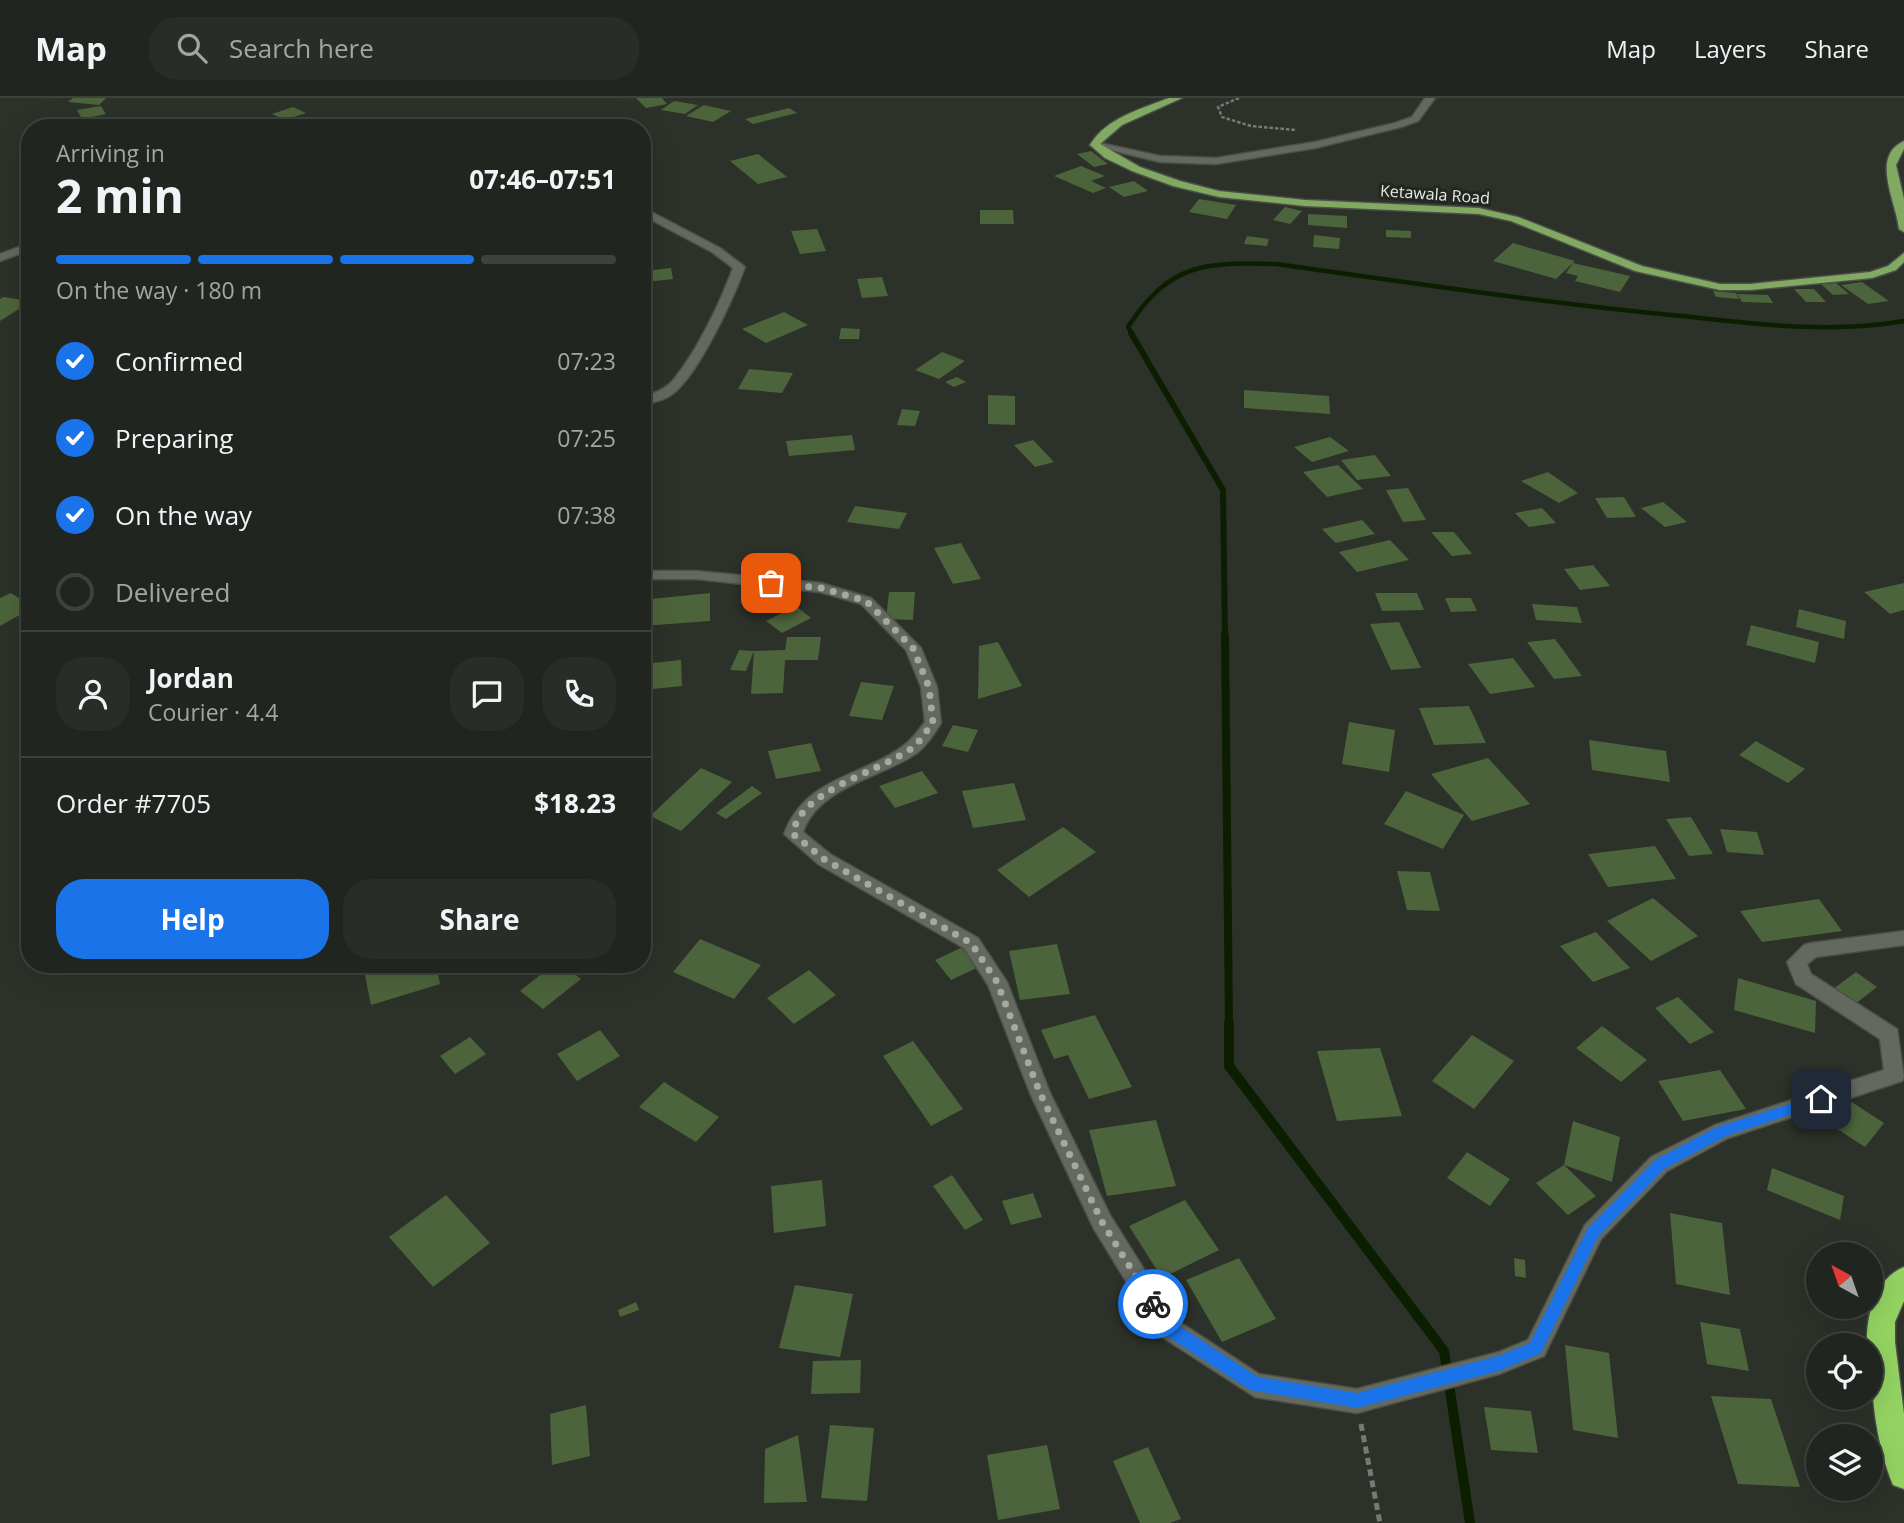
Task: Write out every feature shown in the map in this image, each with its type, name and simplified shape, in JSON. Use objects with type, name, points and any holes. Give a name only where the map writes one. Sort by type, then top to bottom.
[{"type":"highway","points":[[1904,1280],[1884,1308],[1881,1334],[1887,1403],[1904,1474]]},
{"type":"main road","points":[[1094,145],[1097,137],[1117,124],[1177,98]]},
{"type":"main road","points":[[1904,144],[1897,149],[1890,161],[1889,175],[1902,208],[1904,229]]},
{"type":"main road","name":"Ketawala Road","points":[[1094,145],[1117,161],[1167,183],[1201,192],[1264,200],[1479,211],[1514,219],[1639,269],[1720,287],[1750,287],[1872,275],[1892,268],[1904,256]]},
{"type":"street","points":[[1094,145],[1160,159],[1216,162],[1315,145],[1398,125],[1415,119],[1430,98]]},
{"type":"street","points":[[651,217],[664,226],[722,251],[739,267],[726,302],[679,382],[664,394],[651,398]]},
{"type":"street","points":[[0,258],[21,250]]},
{"type":"street","points":[[651,575],[696,575],[821,588],[866,601],[913,648],[929,687],[933,723],[913,747],[819,797],[795,821],[793,834],[824,859],[971,943],[997,982],[1040,1093],[1102,1222],[1167,1328],[1255,1385],[1357,1401],[1499,1363],[1536,1348],[1593,1232],[1660,1164],[1722,1131],[1895,1075],[1890,1035],[1803,979],[1797,962],[1811,950],[1904,938]]},
{"type":"path","points":[[1239,98],[1218,107],[1222,117],[1251,126],[1302,130]]},
{"type":"path","points":[[1357,1401],[1380,1523]]},
{"type":"building","points":[[73,98],[106,98],[99,105],[68,102]]},
{"type":"building","points":[[636,98],[662,98],[667,104],[646,108]]},
{"type":"building","points":[[674,101],[698,105],[685,114],[661,110]]},
{"type":"building","points":[[704,105],[731,111],[713,122],[686,116]]},
{"type":"building","points":[[101,106],[106,114],[82,119],[77,110]]},
{"type":"building","points":[[293,107],[306,113],[288,119],[272,114]]},
{"type":"building","points":[[789,108],[797,113],[753,124],[745,119]]},
{"type":"building","points":[[1091,151],[1108,164],[1094,167],[1077,154]]},
{"type":"building","points":[[758,154],[787,177],[758,184],[730,161]]},
{"type":"building","points":[[1081,166],[1105,176],[1091,181],[1106,188],[1093,193],[1054,176]]},
{"type":"building","points":[[1134,181],[1148,191],[1124,197],[1109,187]]},
{"type":"building","points":[[1199,199],[1236,205],[1227,219],[1189,212]]},
{"type":"building","points":[[1285,207],[1302,211],[1290,224],[1273,220]]},
{"type":"building","points":[[980,210],[1013,210],[1014,224],[980,224]]},
{"type":"building","points":[[1308,214],[1347,216],[1347,228],[1308,225]]},
{"type":"building","points":[[817,229],[826,251],[800,254],[791,231]]},
{"type":"building","points":[[1386,230],[1411,231],[1411,238],[1386,237]]},
{"type":"building","points":[[1314,235],[1340,238],[1339,249],[1313,247]]},
{"type":"building","points":[[1247,236],[1269,239],[1267,246],[1244,244]]},
{"type":"building","points":[[1513,243],[1575,261],[1556,279],[1493,261]]},
{"type":"building","points":[[1573,263],[1630,276],[1620,292],[1575,281],[1578,276],[1566,273]]},
{"type":"building","points":[[671,268],[673,279],[651,281],[651,270]]},
{"type":"building","points":[[882,277],[888,296],[862,298],[857,279]]},
{"type":"building","points":[[1862,282],[1889,301],[1868,304],[1841,285]]},
{"type":"building","points":[[1836,283],[1849,294],[1833,295],[1821,284]]},
{"type":"building","points":[[1794,289],[1814,289],[1826,302],[1806,302]]},
{"type":"building","points":[[1713,291],[1736,293],[1739,299],[1716,297]]},
{"type":"building","points":[[1737,294],[1768,295],[1773,303],[1742,302]]},
{"type":"building","points":[[0,299],[21,300],[21,308],[0,321]]},
{"type":"building","points":[[784,312],[808,325],[766,343],[742,329]]},
{"type":"building","points":[[841,328],[860,329],[859,339],[839,339]]},
{"type":"building","points":[[942,352],[965,361],[939,379],[915,370]]},
{"type":"building","points":[[749,369],[793,373],[782,393],[738,389]]},
{"type":"building","points":[[957,377],[966,382],[954,387],[945,382]]},
{"type":"building","points":[[1244,390],[1329,396],[1330,414],[1244,408]]},
{"type":"building","points":[[988,395],[1015,396],[1015,425],[988,424]]},
{"type":"building","points":[[902,409],[920,411],[915,426],[897,425]]},
{"type":"building","points":[[852,435],[855,450],[789,456],[786,441]]},
{"type":"building","points":[[1330,437],[1349,451],[1312,462],[1294,447]]},
{"type":"building","points":[[1033,440],[1054,462],[1035,467],[1014,445]]},
{"type":"building","points":[[1375,455],[1391,476],[1357,480],[1341,460]]},
{"type":"building","points":[[1338,465],[1363,489],[1327,497],[1303,472]]},
{"type":"building","points":[[1548,472],[1578,493],[1559,503],[1521,481]]},
{"type":"building","points":[[1408,488],[1426,520],[1403,522],[1386,490]]},
{"type":"building","points":[[1624,497],[1636,517],[1607,518],[1595,498]]},
{"type":"building","points":[[1663,502],[1687,522],[1665,527],[1641,508]]},
{"type":"building","points":[[855,506],[907,513],[899,529],[847,522]]},
{"type":"building","points":[[1542,508],[1556,523],[1529,527],[1515,513]]},
{"type":"building","points":[[1362,520],[1375,534],[1336,543],[1322,529]]},
{"type":"building","points":[[1431,532],[1454,532],[1472,554],[1452,556]]},
{"type":"building","points":[[1390,540],[1409,560],[1357,572],[1339,552]]},
{"type":"building","points":[[961,543],[981,579],[953,584],[934,548]]},
{"type":"building","points":[[1593,565],[1610,586],[1580,590],[1564,569]]},
{"type":"building","points":[[1904,583],[1904,610],[1890,614],[1864,592]]},
{"type":"building","points":[[889,592],[915,592],[913,620],[886,619]]},
{"type":"building","points":[[11,593],[21,599],[21,614],[0,626],[0,598]]},
{"type":"building","points":[[710,593],[710,621],[651,625],[651,599]]},
{"type":"building","points":[[1375,593],[1417,593],[1424,610],[1382,611]]},
{"type":"building","points":[[1445,598],[1471,598],[1477,611],[1451,612]]},
{"type":"building","points":[[1532,604],[1577,607],[1582,623],[1536,620]]},
{"type":"building","points":[[796,606],[811,618],[782,633],[766,621]]},
{"type":"building","points":[[1799,609],[1846,621],[1844,639],[1796,627]]},
{"type":"building","points":[[1399,622],[1421,668],[1391,670],[1370,624]]},
{"type":"building","points":[[1751,625],[1819,642],[1815,663],[1746,645]]},
{"type":"building","points":[[787,637],[821,637],[818,660],[785,660],[783,693],[751,694],[754,651],[785,650]]},
{"type":"building","points":[[1555,639],[1582,676],[1554,679],[1527,642]]},
{"type":"building","points":[[998,642],[1022,686],[978,699],[979,646]]},
{"type":"building","points":[[739,650],[754,651],[746,671],[730,670]]},
{"type":"building","points":[[1513,658],[1535,687],[1490,694],[1468,664]]},
{"type":"building","points":[[681,660],[682,686],[651,689],[651,663]]},
{"type":"building","points":[[861,682],[894,686],[882,720],[849,716]]},
{"type":"building","points":[[1469,706],[1486,743],[1434,745],[1419,708]]},
{"type":"building","points":[[1349,722],[1395,730],[1389,772],[1342,764]]},
{"type":"building","points":[[953,725],[978,730],[968,752],[942,746]]},
{"type":"building","points":[[1589,740],[1666,751],[1670,782],[1592,770]]},
{"type":"building","points":[[1756,741],[1805,769],[1788,783],[1739,755]]},
{"type":"building","points":[[811,743],[821,771],[776,779],[768,751]]},
{"type":"building","points":[[1488,758],[1530,804],[1472,821],[1431,774]]},
{"type":"building","points":[[701,768],[732,782],[681,831],[651,815]]},
{"type":"building","points":[[922,771],[938,793],[895,808],[879,786]]},
{"type":"building","points":[[1014,783],[1026,820],[973,828],[962,791]]},
{"type":"building","points":[[752,786],[762,793],[726,819],[716,813]]},
{"type":"building","points":[[1406,791],[1464,815],[1443,849],[1384,824]]},
{"type":"building","points":[[1691,817],[1713,854],[1689,856],[1666,819]]},
{"type":"building","points":[[1063,827],[1096,852],[1029,897],[997,870]]},
{"type":"building","points":[[1720,829],[1757,832],[1764,855],[1727,852]]},
{"type":"building","points":[[1655,846],[1676,879],[1608,887],[1588,854]]},
{"type":"building","points":[[1397,871],[1430,872],[1440,911],[1407,910]]},
{"type":"building","points":[[1653,898],[1698,936],[1651,961],[1607,921]]},
{"type":"building","points":[[1819,899],[1842,931],[1762,942],[1740,911]]},
{"type":"building","points":[[1596,932],[1630,968],[1593,982],[1560,946]]},
{"type":"building","points":[[700,939],[761,965],[734,999],[673,972]]},
{"type":"building","points":[[1057,944],[1070,994],[1020,1000],[1009,951]]},
{"type":"building","points":[[965,946],[981,966],[951,980],[935,960]]},
{"type":"building","points":[[809,970],[836,995],[794,1024],[767,998]]},
{"type":"building","points":[[1856,972],[1877,987],[1850,1008],[1829,992]]},
{"type":"building","points":[[364,973],[438,973],[440,984],[371,1005]]},
{"type":"building","points":[[543,973],[573,973],[581,979],[543,1009],[520,991]]},
{"type":"building","points":[[1738,978],[1816,1001],[1815,1033],[1734,1010]]},
{"type":"building","points":[[1678,997],[1714,1032],[1690,1044],[1655,1008]]},
{"type":"building","points":[[1095,1015],[1132,1087],[1089,1099],[1068,1055],[1054,1059],[1041,1030]]},
{"type":"building","points":[[1602,1026],[1647,1060],[1621,1082],[1576,1048]]},
{"type":"building","points":[[600,1030],[620,1056],[577,1081],[557,1054]]},
{"type":"building","points":[[1472,1035],[1514,1061],[1474,1109],[1432,1081]]},
{"type":"building","points":[[470,1037],[486,1054],[455,1074],[440,1056]]},
{"type":"building","points":[[913,1041],[963,1109],[931,1126],[883,1056]]},
{"type":"building","points":[[1380,1048],[1402,1116],[1337,1121],[1317,1051]]},
{"type":"building","points":[[1720,1070],[1746,1109],[1683,1121],[1658,1081]]},
{"type":"building","points":[[664,1082],[719,1117],[696,1142],[639,1107]]},
{"type":"building","points":[[1850,1101],[1884,1123],[1865,1147],[1831,1125]]},
{"type":"building","points":[[1156,1120],[1176,1186],[1107,1196],[1089,1130]]},
{"type":"building","points":[[1573,1121],[1620,1137],[1612,1182],[1564,1165]]},
{"type":"building","points":[[1467,1152],[1510,1179],[1490,1206],[1447,1178]]},
{"type":"building","points":[[1564,1165],[1596,1196],[1568,1215],[1536,1183]]},
{"type":"building","points":[[1772,1168],[1844,1196],[1840,1220],[1767,1190]]},
{"type":"building","points":[[952,1175],[983,1220],[965,1230],[933,1186]]},
{"type":"building","points":[[822,1180],[826,1226],[774,1233],[771,1186]]},
{"type":"building","points":[[1033,1193],[1042,1217],[1011,1225],[1002,1201]]},
{"type":"building","points":[[446,1195],[490,1243],[433,1287],[389,1237]]},
{"type":"building","points":[[1185,1200],[1219,1250],[1162,1278],[1129,1226]]},
{"type":"building","points":[[1670,1213],[1722,1223],[1730,1295],[1676,1284]]},
{"type":"building","points":[[1239,1258],[1276,1319],[1222,1342],[1186,1280]]},
{"type":"building","points":[[1514,1258],[1525,1260],[1526,1278],[1515,1276]]},
{"type":"building","points":[[795,1285],[853,1294],[840,1357],[779,1348]]},
{"type":"building","points":[[636,1302],[639,1310],[620,1317],[618,1310]]},
{"type":"building","points":[[1700,1322],[1740,1329],[1749,1371],[1707,1364]]},
{"type":"building","points":[[1565,1345],[1609,1353],[1618,1438],[1573,1430]]},
{"type":"building","points":[[861,1360],[860,1393],[811,1394],[813,1361]]},
{"type":"building","points":[[1711,1396],[1771,1399],[1800,1487],[1738,1484]]},
{"type":"building","points":[[586,1405],[590,1456],[552,1465],[550,1414]]},
{"type":"building","points":[[1484,1407],[1531,1411],[1538,1453],[1491,1450]]},
{"type":"building","points":[[830,1425],[874,1428],[867,1501],[821,1498]]},
{"type":"building","points":[[798,1435],[807,1502],[764,1503],[765,1449]]},
{"type":"building","points":[[1047,1445],[1060,1509],[998,1520],[987,1455]]},
{"type":"building","points":[[1148,1447],[1181,1519],[1170,1523],[1140,1523],[1113,1461]]},
{"type":"waterway","points":[[1132,334],[1128,327],[1143,306],[1174,278],[1209,266],[1229,264],[1276,264],[1580,305],[1765,325],[1848,327],[1904,321]]},
{"type":"waterway","points":[[1131,333],[1223,490],[1225,637]]},
{"type":"waterway","points":[[1225,635],[1229,1025]]},
{"type":"waterway","points":[[1229,1025],[1229,1066],[1444,1351],[1470,1523]]},
{"type":"way so far","points":[[771,583],[821,588],[866,601],[913,648],[929,687],[933,723],[913,747],[819,797],[795,821],[793,834],[824,859],[971,943],[997,982],[1040,1093],[1102,1222],[1153,1304]]},
{"type":"route","points":[[1153,1304],[1167,1328],[1255,1385],[1357,1401],[1499,1363],[1536,1348],[1593,1232],[1660,1164],[1722,1131],[1821,1099]]}]
